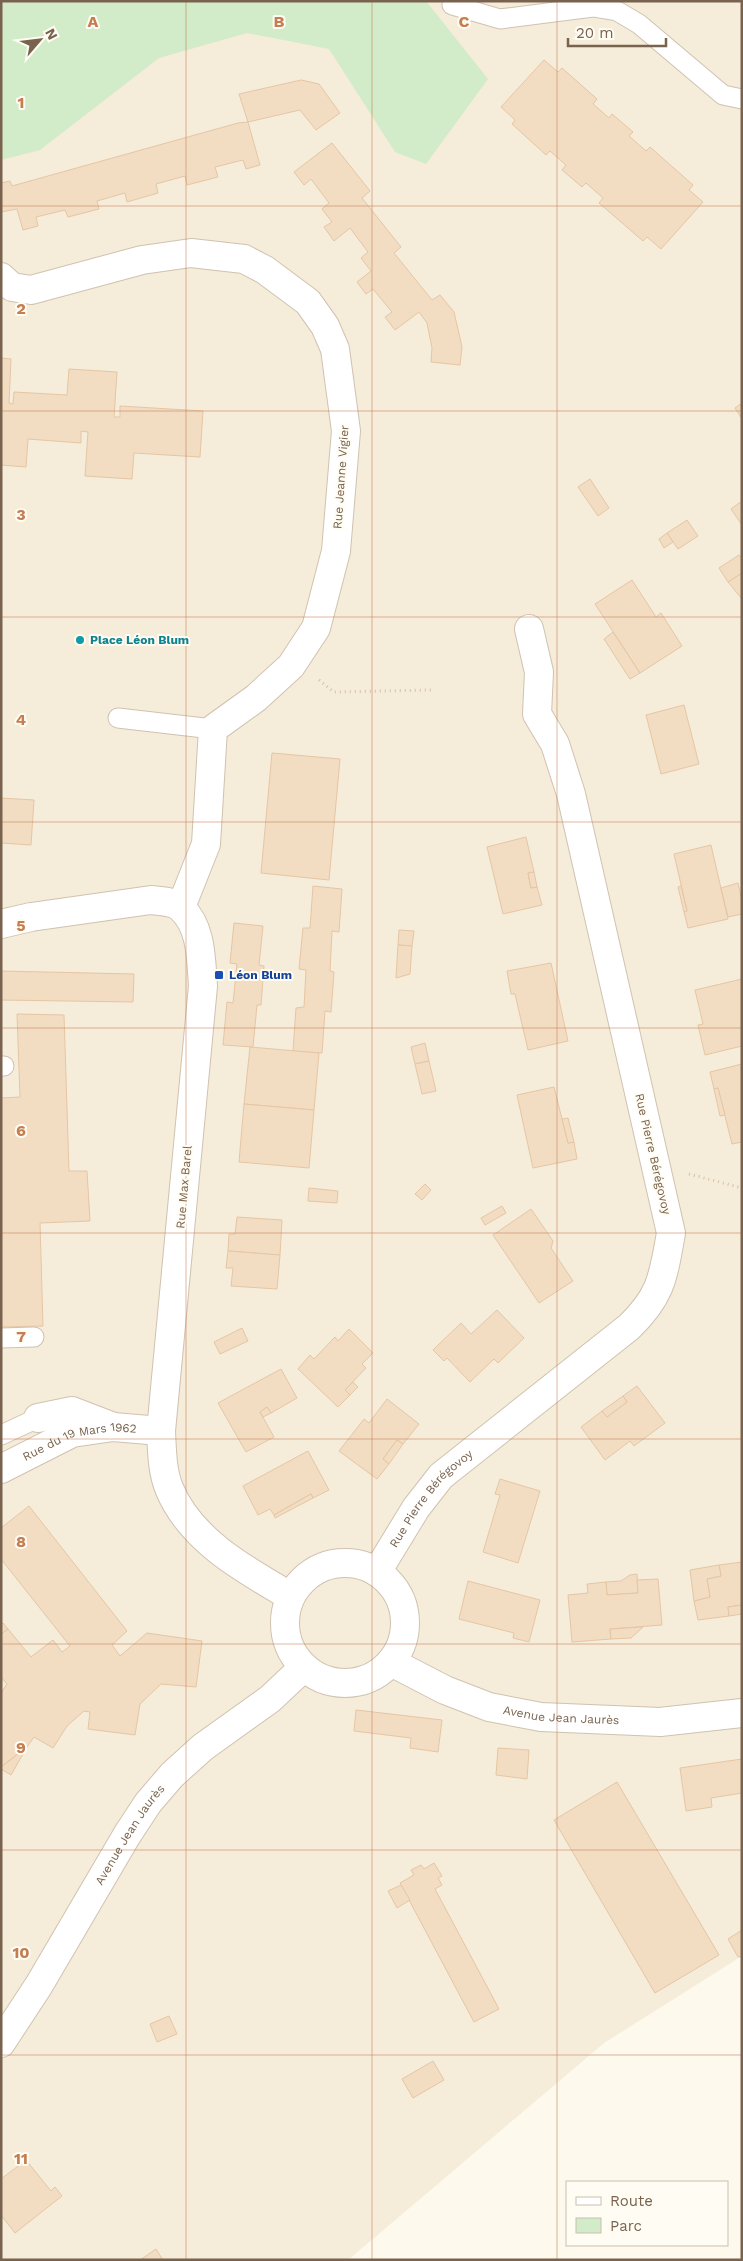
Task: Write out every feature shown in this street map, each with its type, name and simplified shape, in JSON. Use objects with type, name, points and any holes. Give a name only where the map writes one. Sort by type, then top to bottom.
[{"type":"street","name":"Rue Jeanne Vigier","points":[[1,277],[12,287],[32,290],[142,260],[191,253],[244,259],[264,270],[308,302],[325,326],[335,349],[346,431],[336,552],[316,628],[294,661],[256,698],[213,729]]},
{"type":"street","name":"Rue Pierre Bérégovoy","points":[[377,1572],[416,1508],[441,1476],[629,1327],[646,1311],[660,1286],[671,1233],[571,794],[554,744],[537,714],[539,672],[529,629]]},
{"type":"street","points":[[1,924],[31,917],[151,900],[168,902],[181,907],[206,844],[213,729]]},
{"type":"street","name":"Rue Max Barel","points":[[181,907],[192,923],[200,946],[202,986],[161,1431],[163,1462],[168,1488],[184,1515],[203,1536],[229,1558],[290,1596]]},
{"type":"street","points":[[38,1418],[72,1411],[113,1427]]},
{"type":"street","name":"Rue du 19 Mars 1962","points":[[1,1469],[72,1433],[113,1427],[161,1431]]},
{"type":"street","points":[[345,1562],[362,1565],[377,1572],[392,1586],[402,1603],[405,1624],[401,1644],[391,1662],[369,1678],[355,1683],[328,1681],[304,1667],[294,1655],[287,1641],[284,1626],[290,1596],[300,1582],[313,1572],[328,1565],[345,1562]]},
{"type":"street","name":"Avenue Jean Jaurès","points":[[391,1662],[445,1690],[489,1707],[541,1717],[660,1722],[742,1714]]},
{"type":"street","name":"Avenue Jean Jaurès","points":[[1,2042],[39,1986],[127,1835],[148,1803],[172,1775],[203,1747],[270,1699],[304,1667]]},
{"type":"lane","points":[[452,5],[500,19],[593,7],[617,11],[639,24],[723,95],[742,99]]},
{"type":"lane","points":[[118,718],[213,729]]},
{"type":"lane","points":[[1,1338],[34,1338]]},
{"type":"lane","points":[[1,1436],[38,1418]]},
{"type":"path","points":[[294,661],[334,692],[431,690]]},
{"type":"path","points":[[659,1178],[686,1174],[742,1188]]},
{"type":"shaded area","points":[[1,1],[742,1],[742,1956],[604,2043],[348,2260],[1,2260]]},
{"type":"green space","points":[[1,1],[426,1],[488,79],[426,164],[395,152],[329,49],[247,33],[159,58],[40,150],[1,160]]},
{"type":"building","points":[[544,60],[558,72],[562,68],[597,99],[593,104],[609,118],[612,114],[633,132],[629,136],[646,151],[650,147],[693,185],[689,190],[703,202],[661,249],[647,237],[643,241],[599,203],[603,198],[586,183],[582,187],[562,170],[566,165],[550,151],[546,155],[512,124],[515,120],[501,107]]},
{"type":"building","points":[[301,80],[319,84],[340,113],[316,130],[300,110],[248,122],[239,94]]},
{"type":"building","points":[[248,122],[260,165],[246,169],[243,160],[215,167],[218,177],[187,185],[185,176],[156,184],[158,193],[127,202],[125,193],[97,201],[99,209],[68,217],[65,210],[36,217],[38,226],[23,230],[17,209],[1,212],[1,183],[10,181],[12,186],[238,123]]},
{"type":"building","points":[[332,143],[370,191],[362,198],[401,247],[394,253],[432,300],[440,295],[454,312],[462,347],[460,365],[431,362],[432,348],[427,323],[419,312],[395,330],[385,317],[392,312],[373,289],[366,294],[357,282],[371,271],[361,258],[368,252],[350,228],[334,241],[324,227],[332,222],[322,209],[329,203],[311,179],[304,185],[294,172]]},
{"type":"building","points":[[1,358],[11,359],[9,403],[13,404],[14,392],[67,395],[69,369],[117,372],[114,417],[120,417],[120,406],[203,411],[200,457],[134,453],[132,479],[85,476],[88,432],[81,431],[81,443],[28,439],[26,467],[1,465]]},
{"type":"building","points":[[742,403],[742,419],[735,408]]},
{"type":"building","points":[[590,479],[609,508],[598,516],[578,487]]},
{"type":"building","points":[[742,501],[742,525],[731,509]]},
{"type":"building","points":[[687,520],[698,536],[678,549],[667,533]]},
{"type":"building","points":[[667,533],[673,542],[664,548],[659,539]]},
{"type":"building","points":[[739,555],[742,559],[742,573],[728,582],[719,568]]},
{"type":"building","points":[[742,573],[742,599],[728,582]]},
{"type":"building","points":[[632,580],[656,617],[661,613],[682,646],[640,673],[595,604]]},
{"type":"building","points":[[613,632],[640,673],[630,679],[604,639]]},
{"type":"building","points":[[684,705],[699,764],[661,774],[646,715]]},
{"type":"building","points":[[272,753],[340,759],[329,880],[261,873]]},
{"type":"building","points":[[1,798],[34,800],[31,845],[1,843]]},
{"type":"building","points":[[526,837],[534,872],[528,873],[531,888],[537,887],[542,905],[503,914],[487,847]]},
{"type":"building","points":[[711,845],[728,919],[688,928],[684,912],[687,911],[674,854]]},
{"type":"building","points":[[534,872],[537,887],[531,888],[528,873]]},
{"type":"building","points":[[738,883],[742,901],[742,914],[728,917],[721,888]]},
{"type":"building","points":[[313,886],[342,889],[339,932],[332,931],[330,971],[334,972],[331,1012],[325,1011],[322,1053],[293,1051],[296,1008],[304,1007],[306,970],[299,969],[303,928],[310,928]]},
{"type":"building","points":[[681,886],[687,911],[684,912],[678,887]]},
{"type":"building","points":[[234,923],[263,926],[259,965],[264,966],[261,1005],[257,1005],[253,1047],[223,1045],[227,1002],[233,1003],[237,964],[230,963]]},
{"type":"building","points":[[399,930],[414,931],[412,946],[398,945]]},
{"type":"building","points":[[398,945],[412,946],[410,974],[396,978]]},
{"type":"building","points":[[551,963],[568,1041],[528,1050],[515,994],[511,994],[507,971]]},
{"type":"building","points":[[1,971],[134,974],[133,1002],[1,1000]]},
{"type":"building","points":[[742,979],[742,1046],[705,1055],[698,1025],[703,1024],[695,990]]},
{"type":"building","points":[[17,1014],[64,1015],[69,1171],[87,1171],[90,1221],[40,1223],[43,1326],[1,1327],[1,1098],[20,1097]]},
{"type":"building","points":[[425,1043],[429,1061],[415,1064],[411,1047]]},
{"type":"building","points":[[250,1047],[319,1053],[314,1110],[244,1104]]},
{"type":"building","points":[[429,1061],[436,1091],[422,1094],[415,1064]]},
{"type":"building","points":[[742,1064],[742,1142],[732,1144],[718,1088],[714,1089],[710,1072]]},
{"type":"building","points":[[554,1087],[568,1143],[574,1142],[577,1159],[533,1168],[517,1095]]},
{"type":"building","points":[[718,1088],[725,1115],[720,1116],[714,1089]]},
{"type":"building","points":[[244,1104],[314,1110],[309,1168],[239,1162]]},
{"type":"building","points":[[568,1118],[574,1142],[568,1143],[562,1119]]},
{"type":"building","points":[[425,1184],[431,1190],[422,1200],[415,1194]]},
{"type":"building","points":[[309,1188],[338,1191],[337,1203],[308,1201]]},
{"type":"building","points":[[502,1206],[506,1213],[485,1225],[481,1218]]},
{"type":"building","points":[[531,1209],[553,1241],[551,1248],[573,1281],[539,1303],[493,1235]]},
{"type":"building","points":[[237,1217],[282,1220],[280,1255],[228,1251],[229,1234],[235,1234]]},
{"type":"building","points":[[228,1251],[280,1255],[277,1289],[231,1286],[233,1268],[226,1268]]},
{"type":"building","points":[[497,1310],[524,1338],[498,1363],[494,1359],[470,1382],[447,1358],[444,1361],[433,1350],[461,1323],[471,1334]]},
{"type":"building","points":[[242,1328],[248,1341],[220,1354],[214,1342]]},
{"type":"building","points":[[349,1329],[373,1353],[362,1364],[366,1368],[345,1390],[350,1395],[338,1407],[298,1369],[310,1355],[314,1359],[335,1337],[338,1341]]},
{"type":"building","points":[[281,1369],[297,1398],[271,1413],[267,1407],[260,1412],[274,1437],[246,1452],[218,1403]]},
{"type":"building","points":[[353,1382],[358,1387],[350,1395],[345,1390]]},
{"type":"building","points":[[637,1386],[665,1423],[634,1446],[630,1441],[605,1460],[581,1427],[602,1411],[607,1417],[627,1402],[623,1396]]},
{"type":"building","points":[[623,1396],[627,1402],[607,1417],[602,1411]]},
{"type":"building","points":[[387,1399],[419,1424],[403,1444],[397,1440],[383,1459],[389,1464],[377,1479],[339,1451],[364,1419],[369,1423]]},
{"type":"building","points":[[267,1407],[271,1413],[263,1417],[260,1412]]},
{"type":"building","points":[[397,1440],[403,1444],[389,1464],[383,1459]]},
{"type":"building","points":[[308,1451],[329,1490],[313,1498],[311,1494],[274,1515],[270,1509],[258,1515],[243,1486]]},
{"type":"building","points":[[500,1479],[540,1491],[518,1563],[483,1552],[500,1495],[495,1494]]},
{"type":"building","points":[[311,1494],[313,1498],[275,1518],[274,1515]]},
{"type":"building","points":[[29,1506],[127,1631],[112,1645],[120,1656],[147,1633],[202,1641],[196,1687],[161,1684],[140,1704],[135,1735],[88,1729],[90,1712],[84,1711],[67,1726],[53,1748],[34,1737],[27,1747],[1,1767],[1,1693],[7,1684],[1,1677],[1,1634],[8,1629],[31,1657],[53,1640],[62,1652],[70,1646],[1,1559],[1,1528]]},
{"type":"building","points":[[742,1562],[742,1605],[728,1607],[729,1616],[698,1620],[694,1601],[710,1597],[707,1579],[721,1576],[719,1565]]},
{"type":"building","points":[[719,1565],[721,1576],[707,1579],[710,1597],[694,1601],[690,1570]]},
{"type":"building","points":[[637,1574],[638,1593],[607,1595],[606,1582],[621,1581],[630,1575]]},
{"type":"building","points":[[658,1579],[662,1625],[610,1629],[611,1639],[572,1642],[568,1595],[588,1593],[587,1584],[606,1582],[607,1595],[638,1593],[637,1580]]},
{"type":"building","points":[[468,1581],[540,1600],[529,1642],[513,1638],[514,1633],[459,1619]]},
{"type":"building","points":[[742,1605],[742,1614],[729,1616],[728,1607]]},
{"type":"building","points":[[3,1623],[8,1629],[1,1634],[1,1624]]},
{"type":"building","points":[[643,1627],[631,1638],[611,1639],[610,1629]]},
{"type":"building","points":[[356,1710],[442,1720],[438,1752],[410,1748],[411,1738],[354,1731]]},
{"type":"building","points":[[27,1747],[11,1775],[1,1769],[1,1767]]},
{"type":"building","points":[[498,1748],[529,1750],[527,1779],[496,1775]]},
{"type":"building","points":[[742,1759],[742,1793],[711,1798],[712,1807],[686,1811],[680,1768]]},
{"type":"building","points":[[617,1782],[719,1955],[655,1993],[554,1820]]},
{"type":"building","points":[[434,1863],[442,1876],[438,1878],[442,1885],[435,1889],[499,2009],[474,2022],[400,1883],[414,1875],[411,1870],[421,1865],[424,1869]]},
{"type":"building","points":[[401,1885],[410,1900],[397,1908],[388,1891]]},
{"type":"building","points":[[742,1930],[742,1956],[738,1957],[728,1939]]},
{"type":"building","points":[[169,2016],[177,2034],[157,2042],[150,2024]]},
{"type":"building","points":[[433,2061],[444,2080],[413,2098],[402,2079]]},
{"type":"building","points":[[26,2160],[51,2191],[55,2187],[62,2196],[15,2233],[1,2215],[1,2179]]},
{"type":"building","points":[[156,2249],[163,2260],[140,2260]]},
{"type":"place","name":"Place Léon Blum","points":[[80,640]]},
{"type":"place","name":"Léon Blum","points":[[219,975]]}]
